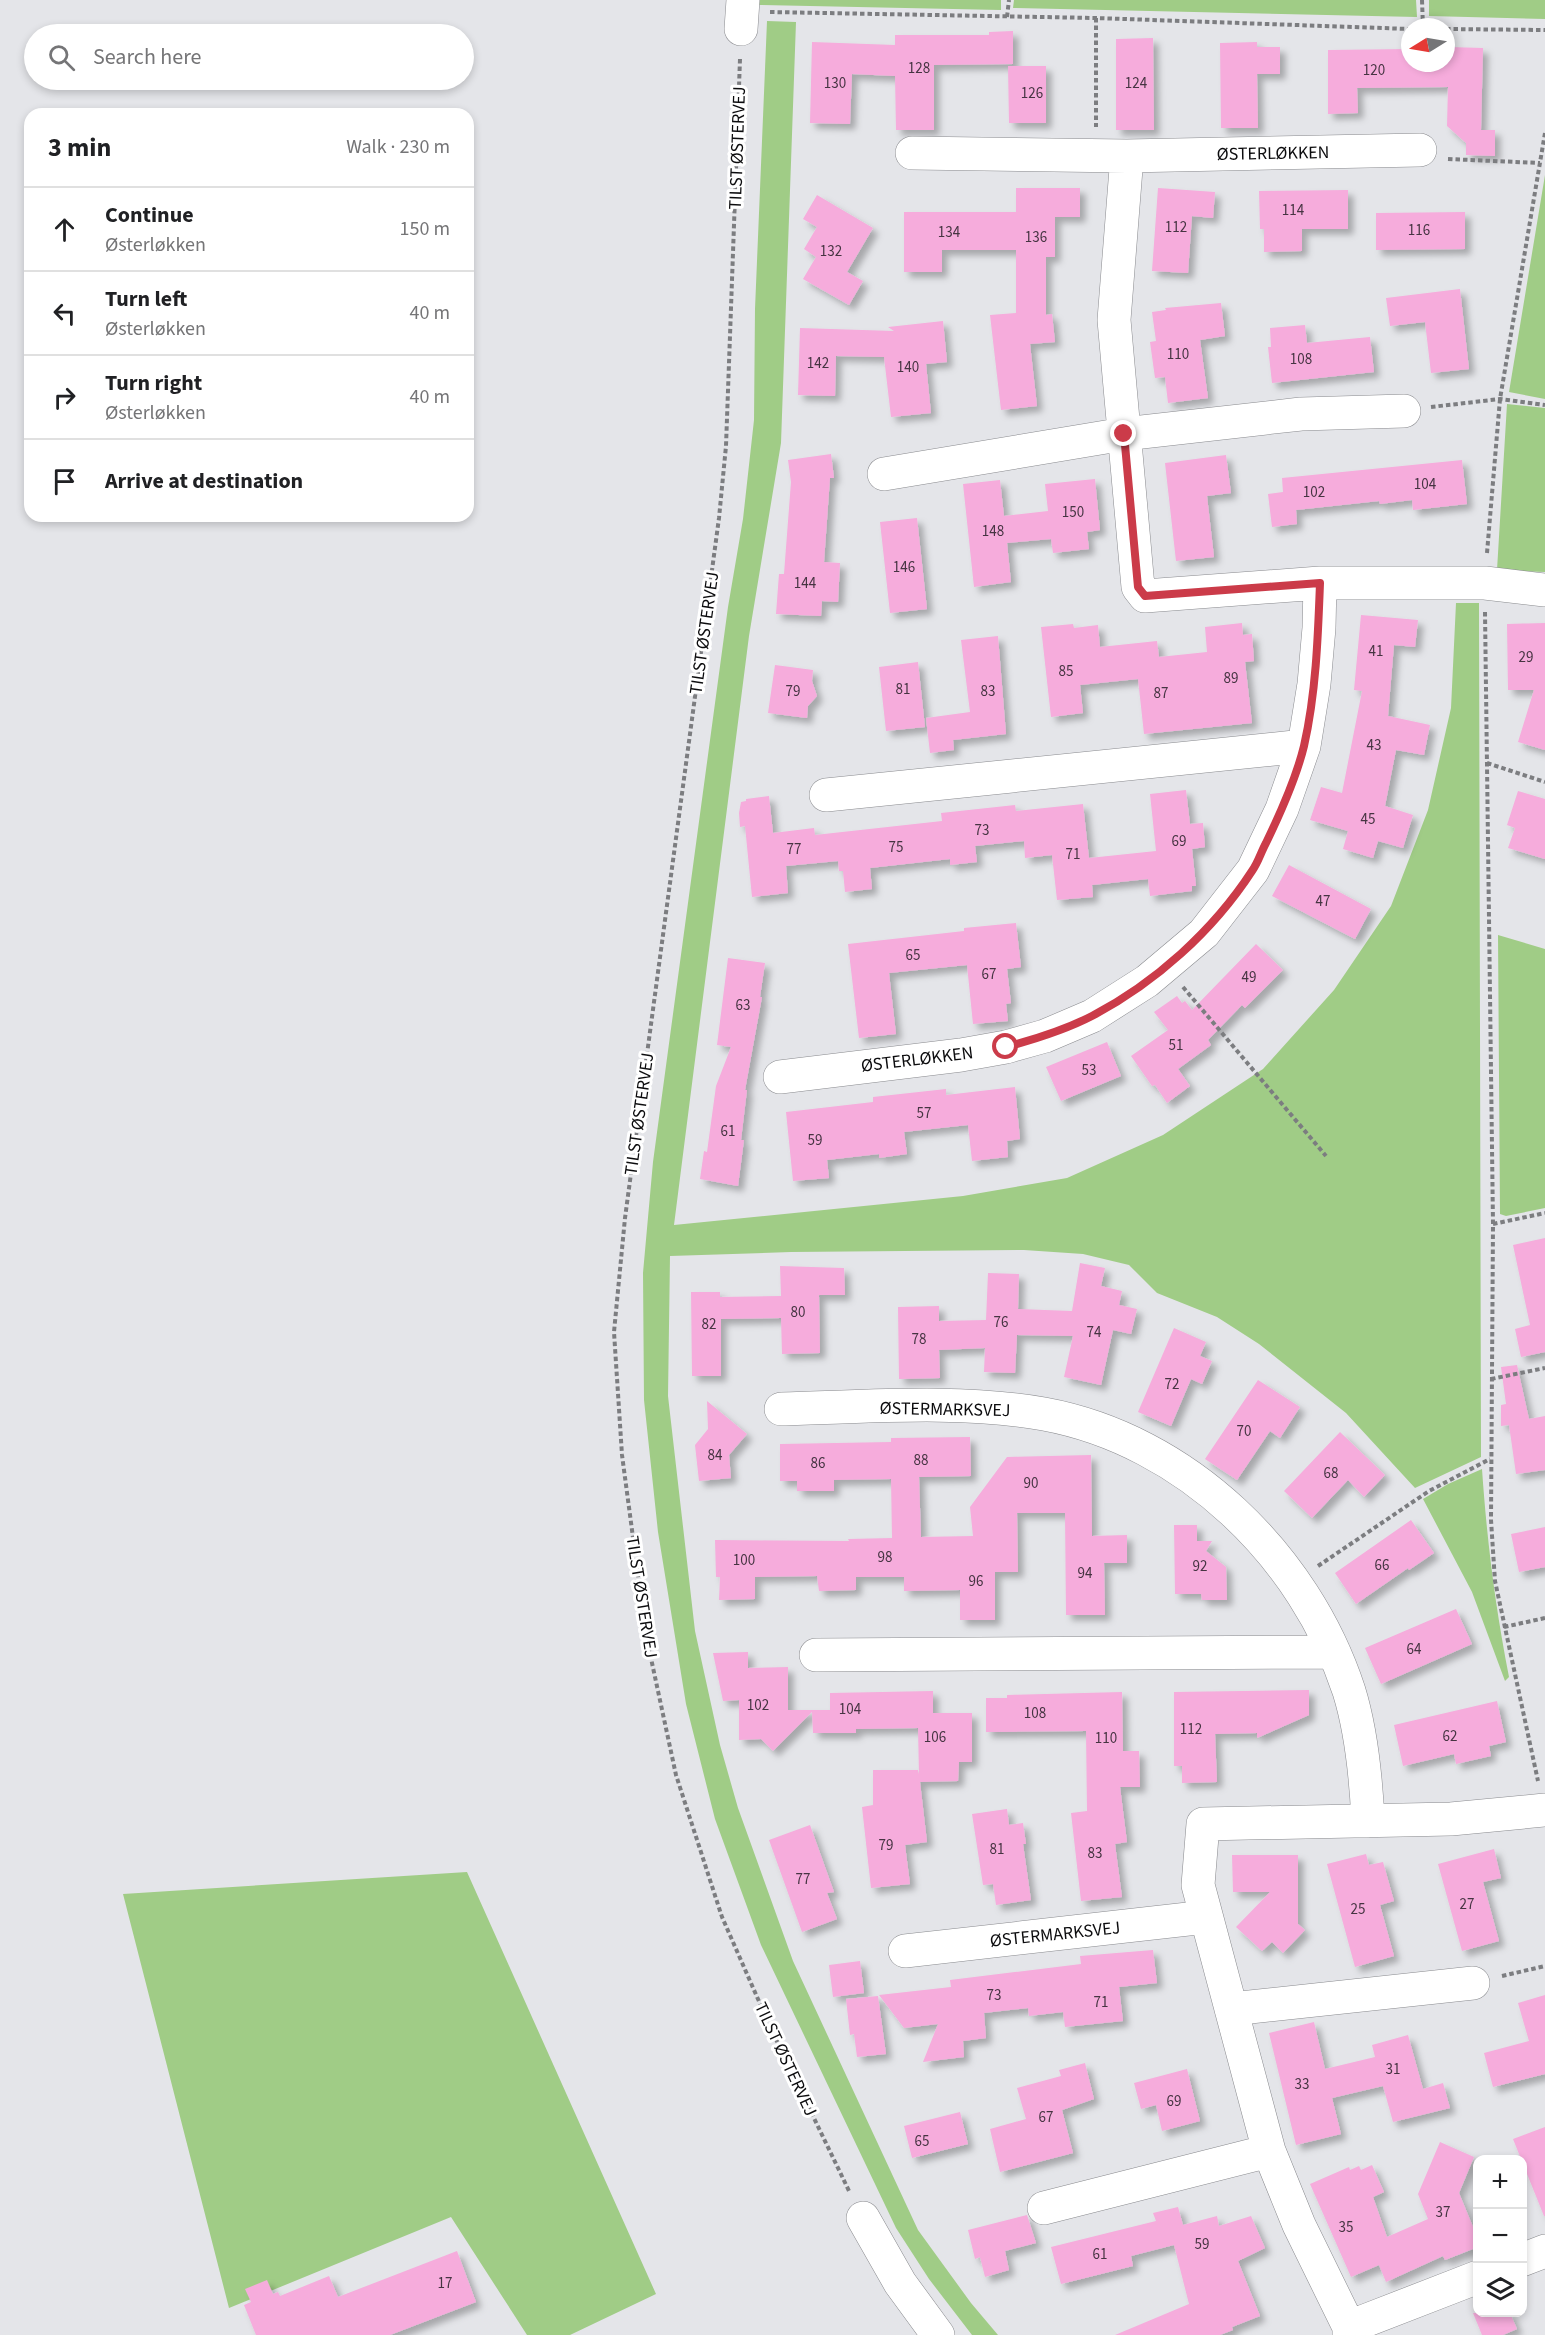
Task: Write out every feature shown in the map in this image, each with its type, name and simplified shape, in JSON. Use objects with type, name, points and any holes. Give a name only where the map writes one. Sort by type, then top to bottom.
[{"type":"street","name":"ØSTERLØKKEN","points":[[912,153],[1112,155],[1420,150]]},
{"type":"street","points":[[1112,155],[1114,320],[1138,587],[1145,596],[1320,583],[1485,583],[1545,590]]},
{"type":"street","points":[[884,474],[1124,434],[1301,414],[1404,411]]},
{"type":"street","name":"ØSTERLØKKEN","points":[[780,1077],[961,1055],[1006,1047],[1045,1036],[1092,1016],[1147,981],[1204,933],[1253,870],[1282,809],[1304,746],[1314,684],[1320,583]]},
{"type":"street","points":[[826,795],[1304,746]]},
{"type":"street","name":"ØSTERMARKSVEJ","points":[[781,1409],[993,1406],[1046,1414],[1104,1431],[1152,1453],[1196,1481],[1238,1516],[1275,1554],[1306,1597],[1334,1652],[1349,1692],[1360,1737],[1366,1781],[1368,1821]]},
{"type":"street","points":[[816,1655],[1334,1652]]},
{"type":"street","points":[[1473,2279],[1349,2331],[1299,2225],[1269,2151],[1198,1885],[1203,1824],[1451,1819],[1545,1810]]},
{"type":"street","name":"ØSTERMARKSVEJ","points":[[904,1951],[1206,1917]]},
{"type":"street","points":[[1231,2009],[1473,1983]]},
{"type":"street","points":[[1044,2208],[1269,2151]]},
{"type":"street","points":[[856,2205],[900,2283],[938,2335]]},
{"type":"street","points":[[1527,2258],[1545,2251]]},
{"type":"path","points":[[1007,17],[1009,0]]},
{"type":"path","points":[[1422,0],[1423,18]]},
{"type":"path","points":[[742,13],[1096,18],[1401,29]]},
{"type":"path","name":"TILST ØSTERVEJ","points":[[742,13],[726,446],[719,518],[626,1206],[614,1332],[622,1455],[646,1635],[676,1775],[722,1917],[772,2031],[856,2205]]},
{"type":"path","points":[[1096,18],[1112,155]]},
{"type":"path","points":[[1455,29],[1545,30]]},
{"type":"path","points":[[1545,133],[1500,399],[1485,583],[1493,1224],[1491,1520],[1495,1581],[1545,1810]]},
{"type":"path","points":[[1420,150],[1434,158],[1540,163]]},
{"type":"path","points":[[1404,411],[1500,399],[1545,405]]},
{"type":"path","points":[[1487,763],[1545,782]]},
{"type":"path","points":[[1165,966],[1326,1156]]},
{"type":"path","points":[[1493,1224],[1545,1214]]},
{"type":"path","points":[[1491,1379],[1545,1368]]},
{"type":"path","points":[[1294,1581],[1429,1491],[1490,1459]]},
{"type":"path","points":[[1504,1627],[1545,1618]]},
{"type":"path","points":[[1473,1983],[1545,1966]]},
{"type":"green space","points":[[758,0],[1001,0],[1001,10],[758,5]]},
{"type":"green space","points":[[1014,0],[1416,0],[1417,17],[1013,8]]},
{"type":"green space","points":[[1429,0],[1545,0],[1545,19],[1429,16]]},
{"type":"green space","points":[[767,21],[796,22],[781,443],[749,636],[674,1225],[963,1196],[1067,1178],[1163,1135],[1263,1069],[1334,990],[1391,906],[1428,810],[1451,708],[1456,603],[1479,603],[1481,1457],[1415,1488],[1346,1413],[1259,1344],[1217,1317],[1157,1293],[1129,1265],[1083,1254],[1024,1250],[791,1252],[670,1256],[668,1396],[695,1631],[720,1745],[738,1808],[793,1961],[918,2230],[971,2303],[998,2335],[972,2335],[929,2279],[896,2228],[761,1945],[715,1819],[686,1704],[658,1532],[644,1400],[643,1273],[653,1162],[728,607],[743,519],[754,420],[755,309]]},
{"type":"green space","points":[[1545,175],[1545,399],[1509,392]]},
{"type":"green space","points":[[1507,404],[1545,408],[1545,572],[1497,570]]},
{"type":"green space","points":[[1498,935],[1545,949],[1545,1208],[1506,1216],[1500,1214]]},
{"type":"green space","points":[[1482,1469],[1492,1573],[1509,1677],[1505,1681],[1472,1592],[1423,1499],[1448,1484]]},
{"type":"green space","points":[[467,1872],[656,2294],[570,2335],[527,2335],[451,2217],[229,2308],[123,1894]]},
{"type":"building","points":[[1013,31],[1013,64],[934,65],[934,130],[896,130],[895,76],[852,74],[850,124],[810,123],[812,42],[895,45],[895,35],[989,35],[989,32]]},
{"type":"building","points":[[1153,38],[1154,130],[1116,130],[1116,39]]},
{"type":"building","points":[[1257,42],[1257,47],[1280,47],[1280,74],[1257,74],[1258,128],[1221,128],[1220,43]]},
{"type":"building","points":[[1455,47],[1483,48],[1481,130],[1495,130],[1495,156],[1466,155],[1466,143],[1447,126],[1448,87],[1357,88],[1358,113],[1328,114],[1328,50],[1401,49],[1401,72],[1455,72]]},
{"type":"building","points":[[1008,66],[1046,66],[1046,123],[1009,123]]},
{"type":"building","points":[[1016,188],[1080,188],[1080,217],[1055,217],[1055,257],[1046,257],[1046,315],[1052,314],[1055,342],[1030,344],[1037,406],[1001,410],[990,315],[1016,313],[1016,250],[942,250],[942,272],[904,272],[904,212],[1016,212]]},
{"type":"building","points":[[1158,188],[1215,192],[1213,218],[1192,216],[1188,273],[1152,271]]},
{"type":"building","points":[[1348,190],[1348,229],[1302,229],[1302,251],[1264,252],[1264,229],[1260,229],[1259,191]]},
{"type":"building","points":[[817,195],[873,228],[847,272],[863,281],[849,305],[803,279],[816,257],[804,249],[817,227],[803,219]]},
{"type":"building","points":[[1465,212],[1465,249],[1376,250],[1376,213]]},
{"type":"building","points":[[1460,289],[1469,369],[1431,373],[1425,322],[1390,326],[1386,298]]},
{"type":"building","points":[[1221,303],[1225,336],[1200,340],[1208,398],[1168,403],[1165,377],[1155,378],[1150,342],[1156,341],[1152,312],[1166,310],[1165,308]]},
{"type":"building","points":[[943,321],[947,362],[926,364],[931,413],[891,417],[884,357],[836,356],[835,396],[798,395],[800,328],[894,331],[888,327]]},
{"type":"building","points":[[1305,325],[1307,343],[1370,337],[1374,372],[1272,383],[1268,347],[1271,347],[1270,328]]},
{"type":"building","points":[[831,454],[834,478],[830,478],[824,562],[840,563],[838,602],[822,601],[821,616],[776,614],[779,574],[784,574],[791,482],[788,460]]},
{"type":"building","points":[[1226,455],[1231,493],[1207,496],[1214,557],[1176,561],[1165,463]]},
{"type":"building","points":[[1462,460],[1467,504],[1413,510],[1412,500],[1380,504],[1379,501],[1296,510],[1297,524],[1272,527],[1268,494],[1283,492],[1282,478]]},
{"type":"building","points":[[1095,479],[1100,530],[1087,532],[1089,549],[1053,553],[1051,539],[1007,543],[1011,582],[974,587],[963,484],[1000,480],[1004,516],[1048,511],[1045,484]]},
{"type":"building","points":[[917,518],[927,609],[890,613],[880,522]]},
{"type":"building","points":[[1361,615],[1418,620],[1415,647],[1394,645],[1388,716],[1430,725],[1424,755],[1396,750],[1385,806],[1413,815],[1403,848],[1378,841],[1373,858],[1343,849],[1348,831],[1310,820],[1321,787],[1342,793],[1362,691],[1354,690]]},
{"type":"building","points":[[1242,623],[1243,635],[1252,634],[1254,661],[1245,662],[1252,723],[1144,734],[1138,679],[1080,685],[1083,713],[1051,717],[1041,627],[1073,624],[1074,628],[1098,625],[1100,647],[1157,641],[1159,657],[1207,652],[1205,627]]},
{"type":"building","points":[[1545,623],[1545,750],[1518,742],[1534,690],[1508,690],[1507,624]]},
{"type":"building","points":[[998,636],[1006,734],[953,740],[954,750],[930,753],[926,718],[970,712],[961,640]]},
{"type":"building","points":[[918,662],[925,727],[886,731],[879,667]]},
{"type":"building","points":[[775,665],[813,670],[812,681],[817,696],[808,706],[807,718],[768,713]]},
{"type":"building","points":[[1186,790],[1190,824],[1203,823],[1205,847],[1192,849],[1196,886],[1192,886],[1192,891],[1150,896],[1148,879],[1092,885],[1093,897],[1057,900],[1052,855],[1025,858],[1024,841],[975,846],[977,862],[950,865],[950,859],[870,868],[872,889],[845,892],[843,871],[839,871],[838,861],[786,866],[788,893],[752,897],[745,826],[740,827],[739,813],[741,802],[746,799],[769,796],[773,833],[814,828],[815,835],[942,821],[941,813],[1015,805],[1016,811],[1083,804],[1089,858],[1156,851],[1150,794]]},
{"type":"building","points":[[1518,791],[1545,799],[1545,859],[1508,848],[1515,828],[1507,825]]},
{"type":"building","points":[[1289,865],[1371,909],[1355,939],[1272,896]]},
{"type":"building","points":[[1016,923],[1021,967],[1007,969],[1011,1003],[1006,1004],[1008,1021],[973,1024],[967,965],[889,973],[896,1034],[859,1038],[848,944]]},
{"type":"building","points":[[1256,944],[1283,970],[1245,1008],[1242,1005],[1208,1040],[1211,1045],[1178,1069],[1190,1086],[1167,1103],[1131,1056],[1168,1030],[1154,1012],[1177,996],[1182,1003],[1185,1001],[1192,1010]]},
{"type":"building","points":[[728,958],[765,963],[760,997],[762,997],[745,1090],[747,1090],[741,1140],[744,1140],[738,1186],[700,1179],[704,1151],[707,1152],[716,1086],[731,1047],[717,1045]]},
{"type":"building","points":[[1107,1042],[1121,1076],[1061,1101],[1046,1067]]},
{"type":"building","points":[[1015,1087],[1020,1139],[1007,1141],[1008,1157],[972,1161],[968,1125],[904,1132],[907,1154],[879,1158],[879,1154],[827,1160],[829,1178],[793,1181],[786,1112],[873,1102],[873,1097],[946,1089],[946,1095]]},
{"type":"building","points":[[1545,1238],[1545,1352],[1521,1357],[1515,1329],[1530,1325],[1513,1245]]},
{"type":"building","points":[[1080,1263],[1105,1268],[1101,1286],[1122,1291],[1119,1305],[1137,1309],[1131,1334],[1113,1330],[1101,1385],[1064,1377],[1073,1336],[1017,1335],[1015,1373],[984,1372],[985,1348],[939,1350],[940,1378],[899,1379],[898,1307],[939,1306],[939,1321],[986,1320],[988,1273],[1019,1274],[1018,1309],[1072,1311]]},
{"type":"building","points":[[780,1266],[844,1268],[845,1295],[819,1295],[820,1353],[782,1354],[781,1318],[721,1319],[721,1376],[692,1376],[691,1292],[720,1292],[720,1297],[781,1296]]},
{"type":"building","points":[[1174,1328],[1206,1342],[1200,1356],[1212,1361],[1202,1384],[1191,1379],[1171,1426],[1138,1412]]},
{"type":"building","points":[[1517,1365],[1529,1419],[1545,1416],[1545,1470],[1516,1474],[1509,1425],[1501,1426],[1501,1405],[1506,1404],[1501,1367]]},
{"type":"building","points":[[1258,1380],[1300,1407],[1280,1438],[1270,1431],[1237,1480],[1205,1459]]},
{"type":"building","points":[[707,1401],[747,1434],[729,1455],[731,1478],[699,1481],[695,1445],[708,1429]]},
{"type":"building","points":[[1340,1432],[1385,1475],[1364,1497],[1348,1480],[1312,1518],[1284,1491]]},
{"type":"building","points":[[970,1437],[971,1476],[919,1477],[921,1537],[973,1536],[970,1507],[1007,1457],[1091,1455],[1092,1536],[1127,1535],[1127,1563],[1104,1563],[1105,1615],[1066,1615],[1065,1513],[1017,1513],[1018,1572],[995,1572],[995,1620],[960,1620],[960,1590],[904,1591],[904,1577],[856,1577],[856,1590],[819,1591],[817,1576],[755,1577],[755,1599],[719,1600],[720,1577],[716,1577],[715,1540],[849,1541],[848,1539],[892,1538],[891,1479],[834,1480],[834,1491],[797,1491],[797,1481],[780,1481],[780,1444],[891,1442],[891,1438]]},
{"type":"building","points":[[1411,1520],[1434,1553],[1356,1604],[1335,1573]]},
{"type":"building","points":[[1174,1525],[1197,1525],[1197,1541],[1212,1541],[1206,1551],[1226,1567],[1227,1600],[1202,1600],[1201,1594],[1175,1594]]},
{"type":"building","points":[[1545,1527],[1545,1567],[1519,1572],[1511,1534]]},
{"type":"building","points":[[1456,1609],[1472,1644],[1381,1684],[1365,1648]]},
{"type":"building","points":[[748,1652],[748,1668],[788,1667],[788,1710],[830,1710],[830,1693],[933,1691],[933,1713],[972,1713],[972,1762],[959,1762],[958,1781],[920,1782],[927,1842],[905,1845],[910,1884],[871,1888],[862,1807],[873,1805],[873,1770],[918,1770],[919,1774],[918,1728],[856,1729],[856,1733],[813,1733],[812,1712],[773,1751],[761,1739],[739,1740],[739,1700],[723,1701],[713,1653]]},
{"type":"building","points":[[1309,1690],[1309,1715],[1257,1738],[1257,1733],[1215,1734],[1217,1782],[1182,1783],[1182,1766],[1174,1766],[1174,1692]]},
{"type":"building","points":[[1122,1692],[1123,1751],[1139,1751],[1140,1787],[1120,1787],[1127,1842],[1115,1844],[1122,1897],[1081,1901],[1071,1813],[1087,1811],[1086,1731],[986,1732],[986,1698],[1007,1698],[1007,1695]]},
{"type":"building","points":[[1497,1701],[1506,1742],[1489,1746],[1491,1756],[1456,1764],[1454,1754],[1403,1766],[1394,1725]]},
{"type":"building","points":[[1007,1809],[1009,1825],[1023,1823],[1026,1844],[1023,1844],[1031,1900],[996,1905],[993,1884],[983,1885],[972,1814]]},
{"type":"building","points":[[810,1825],[834,1892],[827,1893],[837,1919],[802,1932],[769,1840]]},
{"type":"building","points":[[1494,1849],[1501,1878],[1483,1882],[1499,1941],[1462,1951],[1438,1864]]},
{"type":"building","points":[[1366,1854],[1369,1865],[1383,1862],[1394,1901],[1380,1905],[1394,1956],[1355,1967],[1327,1864]]},
{"type":"building","points":[[1232,1855],[1298,1855],[1298,1924],[1305,1930],[1283,1953],[1272,1942],[1262,1951],[1236,1927],[1270,1892],[1233,1892]]},
{"type":"building","points":[[1153,1950],[1157,1983],[1119,1987],[1123,2021],[1065,2027],[1063,2012],[1029,2016],[1028,2008],[984,2013],[986,2038],[963,2041],[964,2057],[923,2062],[938,2024],[904,2028],[879,1995],[951,1987],[950,1980],[1081,1964],[1080,1956]]},
{"type":"building","points":[[860,1961],[864,1993],[833,1997],[829,1965]]},
{"type":"building","points":[[1545,1995],[1545,2074],[1493,2087],[1484,2053],[1529,2041],[1518,2003]]},
{"type":"building","points":[[878,1996],[886,2054],[857,2057],[854,2034],[850,2035],[846,1999]]},
{"type":"building","points":[[1314,2022],[1325,2069],[1375,2057],[1372,2045],[1408,2035],[1423,2089],[1443,2083],[1450,2108],[1393,2122],[1383,2086],[1332,2098],[1341,2134],[1296,2145],[1269,2033]]},
{"type":"building","points":[[1085,2063],[1094,2099],[1062,2110],[1073,2153],[1000,2172],[990,2129],[1026,2119],[1017,2088],[1061,2076],[1059,2070]]},
{"type":"building","points":[[1187,2069],[1200,2121],[1162,2131],[1156,2105],[1141,2109],[1134,2083]]},
{"type":"building","points":[[960,2112],[968,2144],[912,2158],[904,2126]]},
{"type":"building","points":[[1545,2127],[1545,2216],[1527,2174],[1527,2155],[1519,2155],[1513,2139]]},
{"type":"building","points":[[1440,2142],[1473,2157],[1459,2193],[1473,2227],[1473,2249],[1445,2260],[1443,2256],[1386,2282],[1379,2265],[1351,2277],[1310,2184],[1349,2167],[1350,2170],[1359,2166],[1361,2170],[1372,2165],[1384,2192],[1373,2197],[1387,2237],[1428,2219],[1418,2194]]},
{"type":"building","points":[[1178,2207],[1183,2225],[1217,2216],[1219,2226],[1251,2216],[1265,2248],[1238,2261],[1260,2316],[1232,2327],[1233,2330],[1220,2335],[1115,2335],[1189,2304],[1174,2245],[1131,2256],[1133,2266],[1061,2284],[1051,2247],[1156,2221],[1153,2213]]},
{"type":"building","points":[[1027,2215],[1036,2243],[1005,2251],[1009,2270],[985,2277],[980,2257],[975,2259],[968,2230]]},
{"type":"building","points":[[457,2251],[476,2302],[390,2335],[256,2335],[244,2305],[251,2302],[245,2289],[267,2280],[273,2294],[278,2292],[280,2296],[329,2276],[338,2297]]},
{"type":"building","points":[[1475,2317],[1512,2317],[1517,2329],[1503,2335],[1482,2335]]},
{"type":"route","points":[[1006,1047],[1045,1036],[1092,1016],[1147,981],[1204,933],[1253,870],[1282,809],[1304,746],[1314,684],[1320,583],[1145,596],[1138,587],[1124,434]]}]
